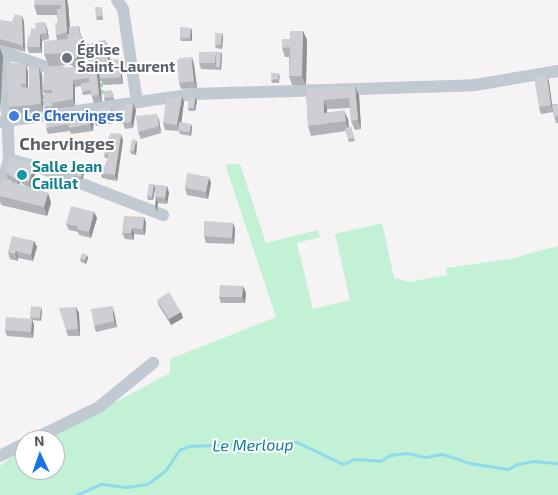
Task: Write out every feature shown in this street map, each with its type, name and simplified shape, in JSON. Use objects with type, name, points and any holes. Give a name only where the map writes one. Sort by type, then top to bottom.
[{"type":"street","points":[[117,0],[123,9],[137,102]]},
{"type":"street","points":[[0,189],[9,159],[3,122],[3,52],[54,71],[76,74]]},
{"type":"street","points":[[3,122],[220,92],[292,93],[474,85],[558,71]]},
{"type":"street","points":[[9,159],[41,168],[163,216]]},
{"type":"street","points":[[53,430],[99,408],[153,363]]},
{"type":"street","points":[[0,456],[15,448]]},
{"type":"path","points":[[79,44],[88,44],[90,69]]},
{"type":"path","points":[[76,74],[99,64],[104,108]]},
{"type":"path","points":[[44,90],[44,117]]},
{"type":"green space","points":[[225,164],[240,164],[266,243],[318,230],[320,237],[297,243],[313,309],[350,300],[335,234],[382,223],[394,278],[409,282],[447,275],[446,268],[510,259],[558,246],[558,495],[0,495],[0,466],[14,455],[15,480],[65,480],[65,430],[63,430],[170,373],[170,359],[276,317]]},
{"type":"building","points":[[35,0],[65,0],[67,32],[56,35],[57,9],[61,9],[61,5],[34,5]]},
{"type":"building","points":[[95,7],[101,7],[102,16],[96,17]]},
{"type":"building","points":[[15,14],[22,16],[23,46],[0,39],[0,20],[12,22]]},
{"type":"building","points":[[45,22],[47,33],[40,34],[40,47],[27,47],[28,36],[37,36],[35,23]]},
{"type":"building","points":[[79,26],[80,36],[69,34],[69,27]]},
{"type":"building","points":[[180,27],[191,28],[190,38],[180,38]]},
{"type":"building","points":[[31,28],[36,29],[37,36],[30,36]]},
{"type":"building","points":[[290,31],[303,31],[302,76],[289,76],[290,47],[282,48],[282,39],[290,39]]},
{"type":"building","points":[[215,33],[222,33],[221,45],[215,45]]},
{"type":"building","points":[[68,34],[82,36],[77,58],[70,59],[69,53],[44,54],[44,41],[68,39]]},
{"type":"building","points":[[106,42],[108,60],[119,59],[121,77],[101,79],[97,43]]},
{"type":"building","points":[[91,43],[98,44],[99,58],[91,58]]},
{"type":"building","points":[[200,51],[221,52],[220,67],[216,67],[215,52]]},
{"type":"building","points":[[199,52],[215,52],[215,63],[199,63]]},
{"type":"building","points":[[192,57],[192,62],[191,59],[179,60],[179,58]]},
{"type":"building","points":[[191,59],[194,81],[179,83],[177,60]]},
{"type":"building","points":[[6,62],[26,65],[26,84],[21,84],[21,87],[29,88],[29,67],[39,68],[41,104],[9,107]]},
{"type":"building","points":[[96,66],[99,95],[91,96],[89,78],[73,80],[73,99],[52,103],[52,90],[43,90],[44,68]]},
{"type":"building","points":[[271,73],[278,73],[278,79],[271,80]]},
{"type":"building","points":[[547,76],[551,105],[539,107],[534,77]]},
{"type":"building","points":[[90,82],[91,90],[82,92],[81,83]]},
{"type":"building","points":[[355,86],[358,120],[351,121],[349,98],[324,100],[324,113],[344,110],[346,121],[308,126],[306,88]]},
{"type":"building","points":[[112,90],[113,97],[104,98],[104,91]]},
{"type":"building","points":[[44,93],[52,93],[53,106],[44,107]]},
{"type":"building","points":[[182,96],[177,125],[163,123],[166,99]]},
{"type":"building","points":[[195,97],[194,108],[188,108],[188,99]]},
{"type":"building","points":[[133,103],[131,122],[123,123],[125,105]]},
{"type":"building","points":[[558,104],[558,116],[554,117],[552,105]]},
{"type":"building","points":[[111,107],[112,117],[94,120],[92,110]]},
{"type":"building","points":[[92,110],[90,124],[69,128],[68,124],[46,128],[47,117]]},
{"type":"building","points":[[157,114],[159,126],[138,132],[136,116]]},
{"type":"building","points":[[179,122],[191,124],[190,132],[178,131]]},
{"type":"building","points":[[351,127],[354,138],[348,139],[345,128]]},
{"type":"building","points":[[111,133],[121,134],[115,175],[103,173],[108,158],[108,138]]},
{"type":"building","points":[[132,139],[136,140],[134,151],[130,151]]},
{"type":"building","points":[[105,146],[108,146],[107,155],[104,155]]},
{"type":"building","points":[[9,157],[34,164],[29,182],[17,176],[17,180],[6,173]]},
{"type":"building","points":[[77,165],[84,167],[81,177],[74,175]]},
{"type":"building","points":[[102,166],[105,166],[104,175],[101,174]]},
{"type":"building","points":[[187,173],[209,177],[206,192],[185,188]]},
{"type":"building","points":[[2,179],[48,193],[44,207],[0,196]]},
{"type":"building","points":[[149,184],[154,184],[152,197],[147,196]]},
{"type":"building","points":[[155,185],[167,186],[165,198],[156,197],[155,206]]},
{"type":"building","points":[[71,206],[94,212],[89,232],[77,229],[78,226],[66,224]]},
{"type":"building","points":[[124,216],[144,217],[143,229],[132,228],[131,233],[122,233]]},
{"type":"building","points":[[204,221],[233,223],[232,238],[204,236]]},
{"type":"building","points":[[12,236],[34,241],[31,255],[16,251],[15,254],[8,252]]},
{"type":"building","points":[[82,253],[87,255],[85,260],[80,259]]},
{"type":"building","points":[[220,285],[243,286],[242,297],[219,297]]},
{"type":"building","points":[[169,292],[181,312],[169,319],[157,300]]},
{"type":"building","points":[[31,306],[41,307],[40,318],[30,317]]},
{"type":"building","points":[[112,306],[114,321],[94,326],[91,309]]},
{"type":"building","points":[[76,307],[78,329],[66,330],[59,308]]},
{"type":"building","points":[[6,317],[32,319],[31,332],[5,330]]},
{"type":"waterway","name":"Le Merloup","points":[[76,495],[101,484],[126,487],[147,484],[165,471],[179,450],[189,446],[297,442],[343,464],[354,459],[380,461],[390,455],[407,453],[425,457],[442,454],[469,463],[508,469],[517,464],[533,461],[558,463]]},
{"type":"place","name":"Église Saint-Laurent","points":[[67,58]]},
{"type":"place","name":"Le Chervinges","points":[[14,116]]},
{"type":"place","name":"Salle Jean Caillat","points":[[22,175]]},
{"type":"district","name":"Chervinges","points":[[67,143]]}]
